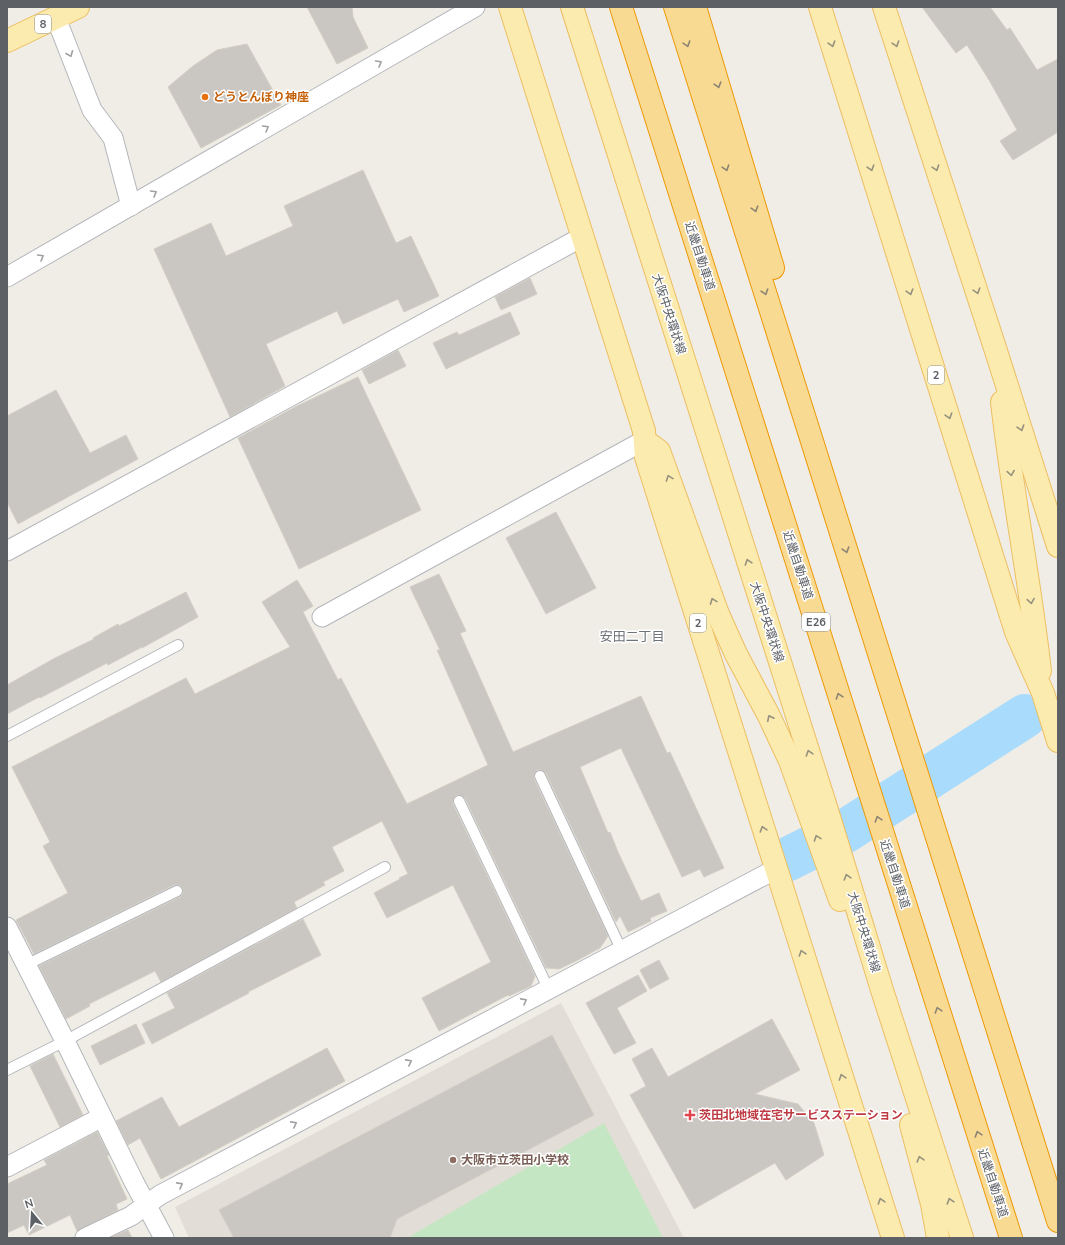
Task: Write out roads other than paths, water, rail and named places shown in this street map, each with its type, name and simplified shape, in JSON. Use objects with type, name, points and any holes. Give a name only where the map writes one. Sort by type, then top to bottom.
[{"type":"highway","name":"近畿自動車道","points":[[621,7],[1010,1238]]},
{"type":"highway","points":[[675,7],[1058,1221]]},
{"type":"highway","points":[[695,7],[805,376],[837,519]]},
{"type":"main road","name":"8","points":[[7,42],[78,7]]},
{"type":"main road","name":"2","points":[[510,7],[641,424],[645,440],[646,457],[893,1238]]},
{"type":"main road","name":"大阪中央環状線","points":[[572,7],[826,807],[882,990],[962,1238]]},
{"type":"main road","name":"2","points":[[820,7],[1016,632],[1043,693],[1058,741]]},
{"type":"main road","points":[[884,7],[1058,546]]},
{"type":"main road","points":[[996,351],[1006,439],[1035,629],[1043,693]]},
{"type":"main road","points":[[645,440],[659,451],[718,614],[736,654],[769,716],[787,755],[838,895],[863,954],[882,990],[898,1079],[930,1198],[938,1238]]},
{"type":"street","points":[[7,276],[475,7]]},
{"type":"street","points":[[56,18],[92,110],[112,138],[131,206]]},
{"type":"street","points":[[7,551],[582,237]]},
{"type":"street","points":[[322,617],[645,440]]},
{"type":"street","points":[[85,1238],[131,1216],[160,1195],[548,988],[776,869]]},
{"type":"street","points":[[7,927],[164,1238]]},
{"type":"street","points":[[7,1167],[102,1117]]},
{"type":"lane","points":[[7,736],[178,646]]},
{"type":"lane","points":[[540,776],[621,950]]},
{"type":"lane","points":[[459,801],[548,988]]},
{"type":"lane","points":[[7,1070],[65,1041],[385,867]]},
{"type":"lane","points":[[26,965],[177,891]]},
{"type":"waterway","points":[[844,832],[1025,716]]},
{"type":"waterway","points":[[786,860],[812,847]]},
{"type":"place","name":"どうとんぼり神座","points":[[205,97]]},
{"type":"place","name":"茨田北地域在宅サービスステーション","points":[[690,1115]]},
{"type":"place","name":"大阪市立茨田小学校","points":[[453,1160]]},
{"type":"district","name":"安田二丁目","points":[[632,636]]}]
